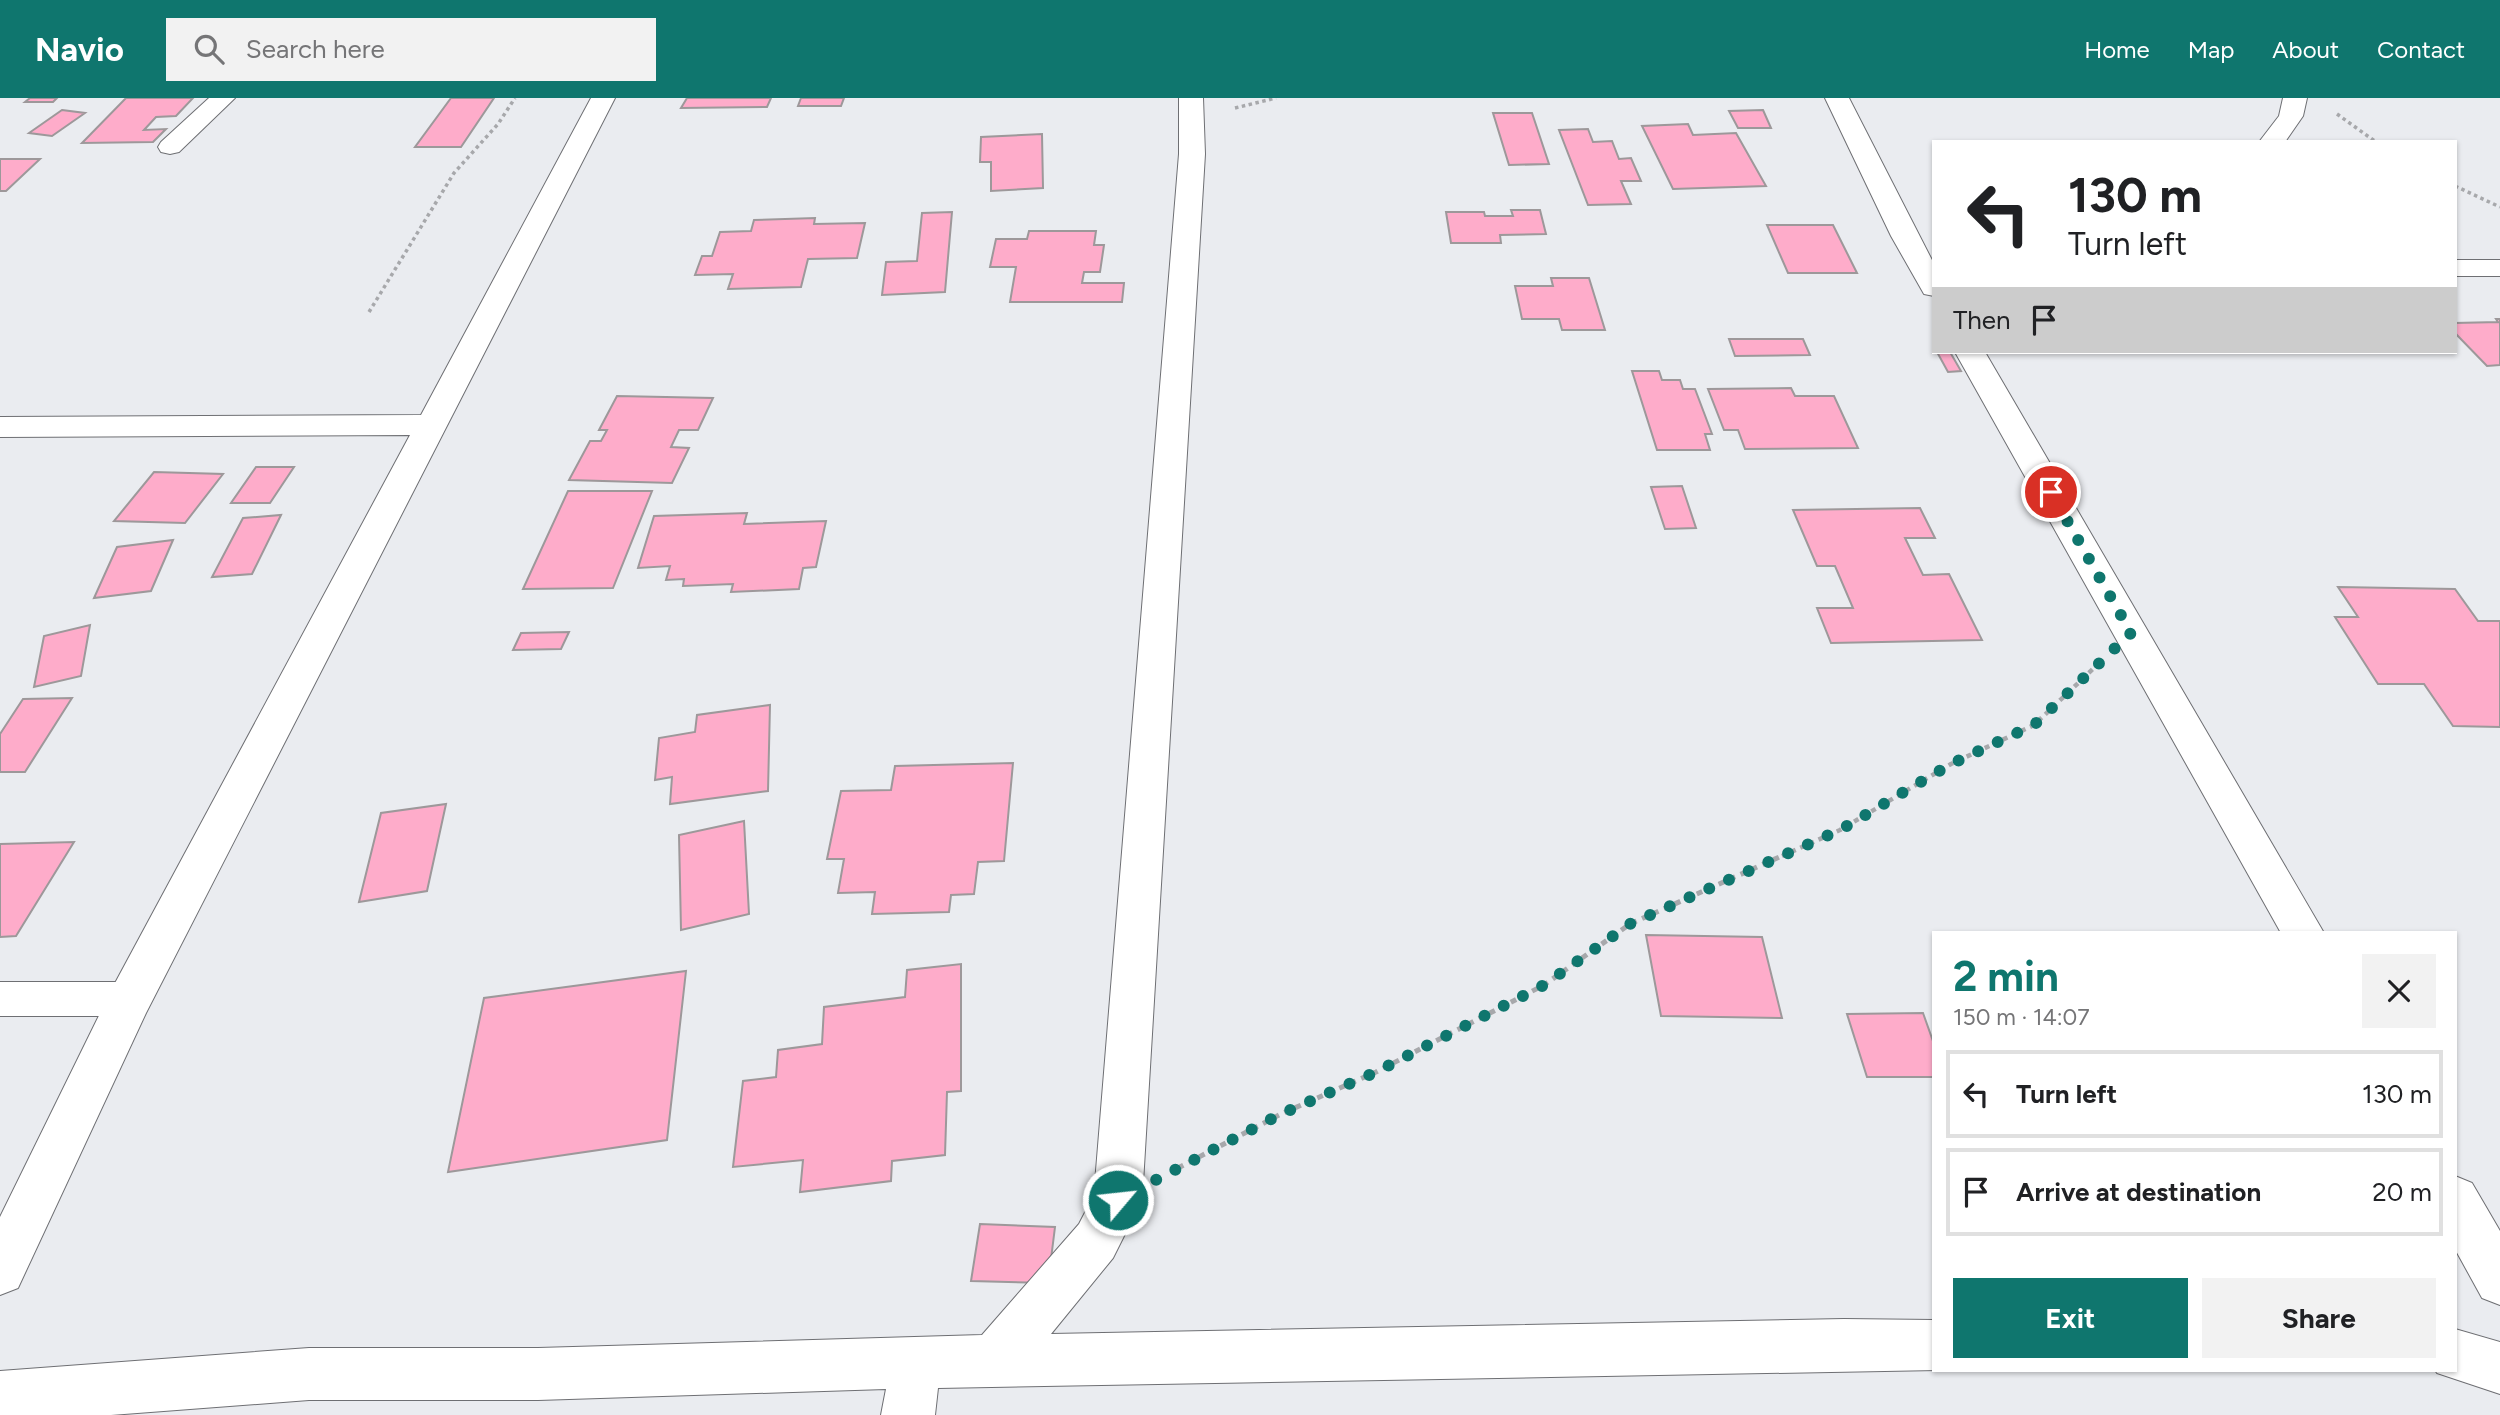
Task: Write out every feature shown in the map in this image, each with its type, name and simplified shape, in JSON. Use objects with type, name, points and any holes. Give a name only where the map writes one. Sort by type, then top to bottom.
[{"type":"street","points":[[170,147],[223,98]]},
{"type":"street","points":[[0,1270],[130,999],[508,274],[603,98]]},
{"type":"street","points":[[995,1361],[1096,1241],[1118,1200],[1192,154],[1191,98]]},
{"type":"street","points":[[1837,98],[1904,236],[1932,285]]},
{"type":"street","points":[[2272,140],[2295,106],[2295,98]]},
{"type":"street","points":[[1904,236],[1932,242]]},
{"type":"street","points":[[2457,268],[2500,268]]},
{"type":"street","points":[[1971,354],[2302,931]]},
{"type":"street","points":[[0,427],[431,425]]},
{"type":"street","points":[[2457,1204],[2500,1280]]},
{"type":"street","points":[[0,1398],[309,1374],[538,1374],[916,1362],[1844,1345],[1932,1346]]},
{"type":"street","points":[[2457,1357],[2500,1368]]},
{"type":"street","points":[[908,1415],[916,1362]]},
{"type":"lane","points":[[0,999],[130,999]]},
{"type":"path","points":[[369,312],[454,173],[498,124],[515,98]]},
{"type":"path","points":[[2334,113],[2373,140]]},
{"type":"path","points":[[2457,187],[2500,207]]},
{"type":"path","points":[[1118,1200],[1281,1114],[1376,1072],[1544,985],[1630,924],[1840,830],[1951,764],[2034,725],[2131,633]]},
{"type":"building","points":[[30,98],[57,98],[53,102],[25,102]]},
{"type":"building","points":[[126,98],[193,98],[176,116],[156,117],[144,130],[166,129],[153,142],[82,143]]},
{"type":"building","points":[[451,98],[494,98],[461,147],[415,147]]},
{"type":"building","points":[[687,98],[771,98],[767,107],[681,108]]},
{"type":"building","points":[[801,98],[844,98],[841,106],[798,106]]},
{"type":"building","points":[[62,110],[85,113],[52,136],[29,133]]},
{"type":"building","points":[[1763,110],[1771,128],[1738,128],[1729,111]]},
{"type":"building","points":[[1493,113],[1532,113],[1549,164],[1509,165]]},
{"type":"building","points":[[1688,124],[1693,135],[1736,133],[1766,186],[1673,189],[1642,126]]},
{"type":"building","points":[[1588,129],[1593,142],[1612,141],[1619,159],[1631,158],[1641,181],[1621,181],[1631,204],[1588,205],[1559,130]]},
{"type":"building","points":[[1042,134],[1043,188],[991,191],[991,162],[980,162],[981,137]]},
{"type":"building","points":[[0,159],[40,159],[6,191],[0,191]]},
{"type":"building","points":[[1511,210],[1540,210],[1546,234],[1500,235],[1501,243],[1451,243],[1446,212],[1484,212],[1485,216],[1513,216]]},
{"type":"building","points":[[952,212],[945,292],[882,295],[886,262],[917,261],[922,213]]},
{"type":"building","points":[[815,218],[814,224],[865,223],[857,258],[808,259],[801,287],[728,289],[733,274],[695,275],[702,256],[712,256],[720,232],[751,231],[754,220]]},
{"type":"building","points":[[1767,225],[1833,225],[1857,273],[1788,273]]},
{"type":"building","points":[[1029,231],[1096,231],[1094,245],[1104,245],[1100,272],[1084,272],[1082,283],[1124,283],[1122,302],[1010,302],[1016,267],[990,267],[996,239],[1027,239]]},
{"type":"building","points":[[1551,278],[1589,278],[1605,330],[1562,330],[1559,319],[1522,319],[1515,286],[1553,286]]},
{"type":"building","points":[[2496,319],[2500,319],[2500,365],[2487,366],[2457,335],[2457,323],[2498,322]]},
{"type":"building","points":[[1729,339],[1803,339],[1810,355],[1735,356]]},
{"type":"building","points":[[1938,354],[1951,354],[1961,371],[1948,372]]},
{"type":"building","points":[[1632,371],[1659,371],[1662,380],[1680,380],[1683,389],[1695,389],[1712,434],[1705,434],[1710,450],[1657,450]]},
{"type":"building","points":[[1791,388],[1795,396],[1834,396],[1858,448],[1745,449],[1738,430],[1724,430],[1708,389]]},
{"type":"building","points":[[617,396],[713,398],[698,430],[679,430],[671,447],[689,448],[672,483],[569,480],[590,441],[601,441],[607,430],[599,430]]},
{"type":"building","points":[[256,467],[294,467],[270,503],[231,503]]},
{"type":"building","points":[[154,472],[223,474],[185,523],[114,521]]},
{"type":"building","points":[[1682,486],[1696,528],[1665,529],[1651,487]]},
{"type":"building","points":[[568,491],[652,491],[613,588],[523,589]]},
{"type":"building","points":[[1920,508],[1935,538],[1905,538],[1923,575],[1949,574],[1982,640],[1831,643],[1817,608],[1853,608],[1835,566],[1817,566],[1793,510]]},
{"type":"building","points":[[747,513],[744,524],[826,521],[816,567],[803,568],[799,589],[731,592],[733,584],[683,586],[684,579],[666,580],[670,566],[638,568],[654,516]]},
{"type":"building","points":[[281,515],[252,574],[212,577],[243,518]]},
{"type":"building","points":[[173,540],[151,591],[94,598],[117,547]]},
{"type":"building","points":[[2338,587],[2455,589],[2478,621],[2500,621],[2500,727],[2453,726],[2424,684],[2378,684],[2335,617],[2358,617]]},
{"type":"building","points":[[90,625],[81,676],[34,687],[44,636]]},
{"type":"building","points":[[569,632],[561,649],[513,650],[521,633]]},
{"type":"building","points":[[72,698],[25,772],[0,772],[0,734],[23,699]]},
{"type":"building","points":[[770,705],[768,791],[670,804],[672,777],[655,780],[659,738],[695,732],[697,715]]},
{"type":"building","points":[[1013,763],[1004,861],[978,862],[974,894],[951,895],[949,912],[872,914],[875,892],[838,893],[844,859],[827,859],[841,791],[891,790],[895,766]]},
{"type":"building","points":[[446,804],[427,891],[359,902],[381,813]]},
{"type":"building","points":[[744,821],[749,914],[681,930],[679,835]]},
{"type":"building","points":[[74,842],[16,936],[0,937],[0,844]]},
{"type":"building","points":[[1646,935],[1762,937],[1782,1018],[1661,1016]]},
{"type":"building","points":[[961,964],[961,1091],[947,1092],[945,1155],[892,1161],[891,1181],[800,1192],[803,1160],[733,1167],[743,1081],[776,1077],[778,1050],[822,1044],[824,1007],[905,997],[907,970]]},
{"type":"building","points":[[686,971],[667,1140],[448,1172],[484,998]]},
{"type":"building","points":[[1923,1013],[1932,1038],[1932,1077],[1867,1077],[1847,1014]]},
{"type":"building","points":[[980,1224],[1055,1227],[1048,1283],[971,1281]]},
{"type":"route","points":[[1118,1200],[1281,1114],[1376,1072],[1544,985],[1630,924],[1840,830],[1951,764],[2034,725],[2131,633],[2051,492]]}]
